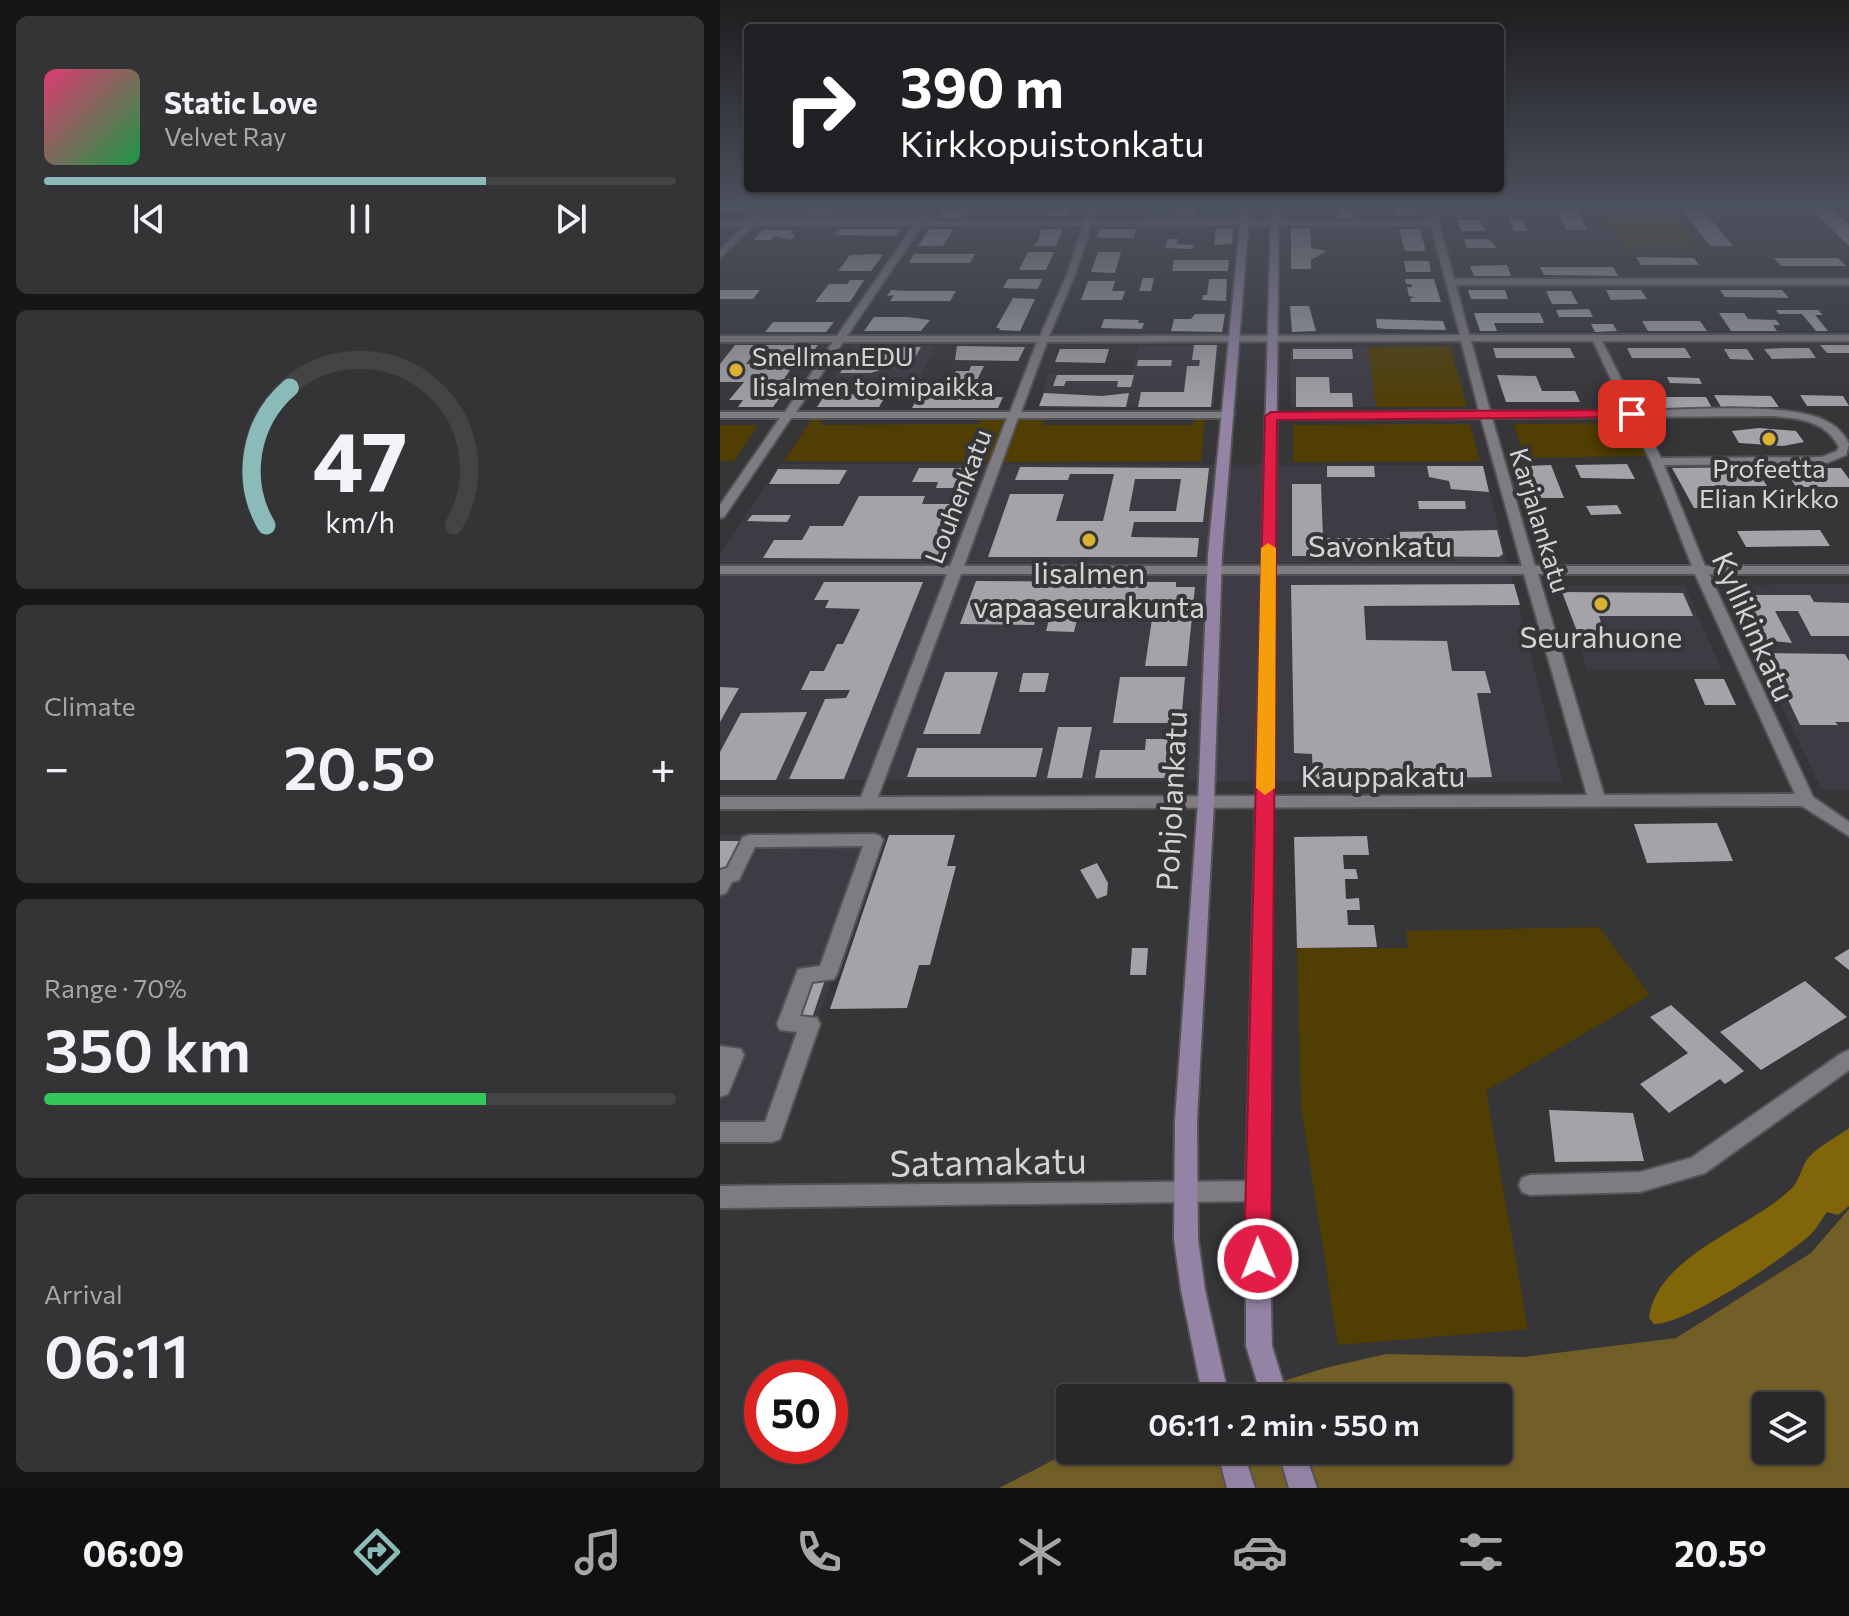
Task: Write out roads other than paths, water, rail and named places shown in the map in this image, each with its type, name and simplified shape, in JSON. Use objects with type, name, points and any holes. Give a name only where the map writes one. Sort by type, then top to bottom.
[{"type":"main road","name":"Pohjolankatu","points":[[1212,1384],[1189,1264],[1185,1191],[1215,571],[1241,274]]},
{"type":"main road","points":[[1271,1384],[1259,1346],[1257,1191],[1274,274]]},
{"type":"main road","points":[[1234,1464],[1241,1488]]},
{"type":"main road","points":[[1295,1464],[1303,1488]]},
{"type":"street","points":[[720,514],[885,274]]},
{"type":"street","name":"Louhenkatu","points":[[867,804],[1043,338],[1071,274]]},
{"type":"street","name":"Karjalankatu","points":[[1449,274],[1485,415],[1597,801]]},
{"type":"street","points":[[1451,282],[1849,282]]},
{"type":"street","name":"Kyllikinkatu","points":[[1596,338],[1657,462],[1700,570],[1806,800]]},
{"type":"street","points":[[720,339],[1849,338]]},
{"type":"street","points":[[1271,416],[1784,414],[1819,422],[1845,439],[1842,453],[1824,460],[1657,462]]},
{"type":"street","points":[[720,415],[1229,415]]},
{"type":"street","name":"Savonkatu","points":[[720,570],[1849,570]]},
{"type":"street","points":[[1806,800],[1849,830]]},
{"type":"street","name":"Kauppakatu","points":[[720,803],[1806,800]]},
{"type":"street","points":[[720,888],[726,875],[733,875],[749,841],[874,840],[827,974],[805,974],[787,1024],[810,1024],[772,1132],[720,1132]]},
{"type":"street","points":[[720,1055],[734,1055],[720,1088]]},
{"type":"street","points":[[1530,1185],[1640,1182],[1697,1166],[1849,1059]]},
{"type":"street","name":"Satamakatu","points":[[721,1201],[1257,1191]]},
{"type":"place","name":"SnellmanEDU Iisalmen toimipaikka","points":[[736,370]]},
{"type":"place","name":"Profeetta Elian Kirkko","points":[[1769,439]]},
{"type":"place","name":"Iisalmen vapaaseurakunta","points":[[1089,540]]},
{"type":"place","name":"Seurahuone","points":[[1601,604]]}]
